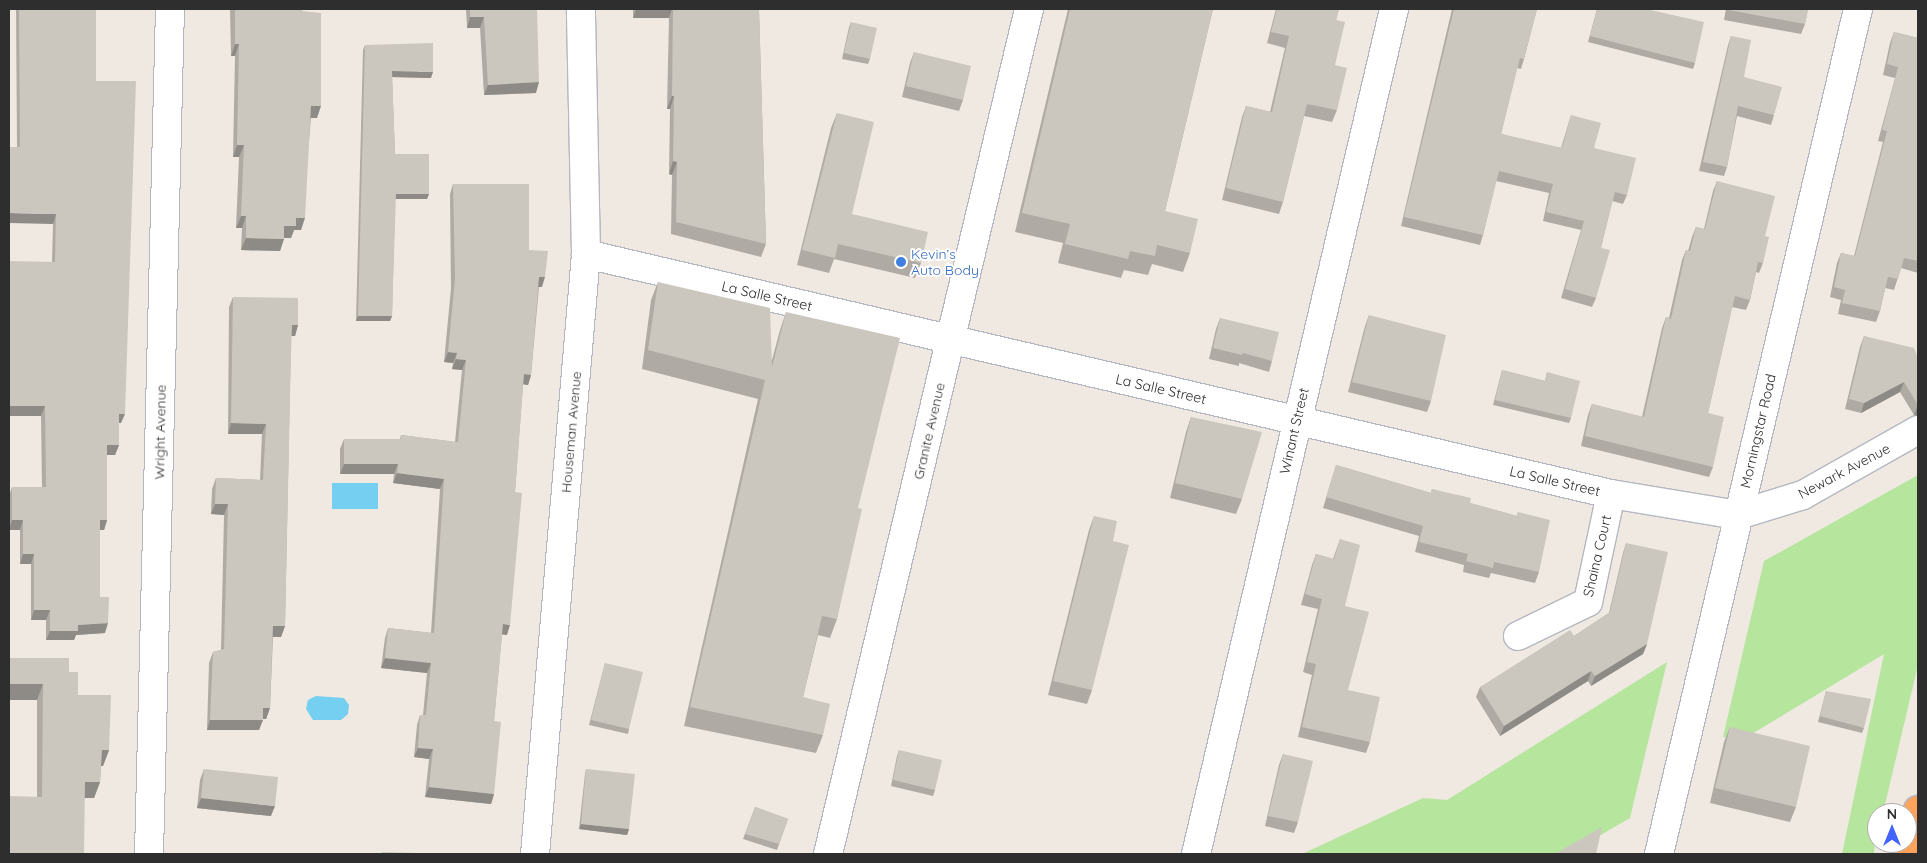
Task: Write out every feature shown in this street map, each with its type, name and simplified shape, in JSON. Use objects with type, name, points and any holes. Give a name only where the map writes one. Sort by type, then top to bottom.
[{"type":"highway","points":[[1908,854],[1918,810]]},
{"type":"street","name":"Wright Avenue","points":[[149,854],[170,9]]},
{"type":"street","name":"Houseman Avenue","points":[[535,854],[586,254],[581,9]]},
{"type":"street","name":"Granite Avenue","points":[[828,854],[1029,9]]},
{"type":"street","name":"Winant Street","points":[[1196,854],[1394,9]]},
{"type":"street","name":"Morningstar Road","points":[[1659,854],[1714,610],[1858,9]]},
{"type":"street","name":"La Salle Street","points":[[586,254],[1611,494],[1738,515]]},
{"type":"street","name":"Newark Avenue","points":[[1738,515],[1803,495],[1918,430]]},
{"type":"street","name":"Shaina Court","points":[[1518,636],[1588,602],[1611,494]]},
{"type":"green space","points":[[1918,475],[1918,665],[1885,803],[1867,803],[1867,853],[1874,854],[1842,854],[1884,654],[1742,740],[1723,737],[1764,561]]},
{"type":"green space","points":[[1667,662],[1630,818],[1568,854],[1302,854],[1423,798],[1447,800]]},
{"type":"water","points":[[332,483],[378,483],[378,509],[332,509]]},
{"type":"water","points":[[316,696],[344,698],[349,705],[348,714],[341,720],[313,720],[306,709],[308,700]]},
{"type":"building","points":[[19,9],[96,9],[96,81],[136,81],[125,414],[119,414],[119,445],[107,445],[107,520],[100,520],[100,597],[109,597],[108,623],[78,625],[78,631],[50,631],[50,610],[34,610],[34,554],[23,554],[23,520],[12,520],[12,487],[46,487],[45,406],[9,406],[9,261],[55,262],[56,214],[9,213],[9,147],[20,147]]},
{"type":"building","points":[[235,9],[302,9],[302,11],[321,13],[321,106],[311,106],[305,218],[296,218],[296,226],[284,226],[284,239],[246,238],[246,216],[241,216],[244,145],[237,145],[239,44],[235,44]]},
{"type":"building","points":[[470,9],[537,9],[539,82],[488,85],[484,17],[470,17]]},
{"type":"building","points":[[673,9],[759,9],[766,244],[676,222],[677,162],[673,161],[674,96],[672,96]]},
{"type":"building","points":[[1070,9],[1213,9],[1165,211],[1198,219],[1190,253],[1157,245],[1155,256],[1130,251],[1128,259],[1065,244],[1070,224],[1022,213]]},
{"type":"building","points":[[1277,9],[1339,9],[1336,20],[1345,22],[1335,65],[1347,68],[1337,110],[1307,104],[1283,202],[1226,188],[1246,106],[1272,112],[1289,36],[1271,32]]},
{"type":"building","points":[[1454,9],[1537,9],[1524,59],[1520,58],[1501,134],[1562,148],[1571,115],[1601,123],[1594,148],[1636,158],[1627,195],[1615,192],[1601,248],[1610,250],[1596,298],[1565,289],[1584,221],[1546,212],[1553,184],[1499,171],[1483,235],[1404,217]]},
{"type":"building","points":[[1597,9],[1646,9],[1704,22],[1695,63],[1590,36]]},
{"type":"building","points":[[1728,9],[1808,9],[1805,24]]},
{"type":"building","points":[[851,22],[877,28],[870,59],[844,53]]},
{"type":"building","points":[[1894,32],[1918,38],[1918,261],[1904,258],[1898,279],[1888,277],[1880,311],[1842,303],[1845,290],[1834,287],[1841,253],[1855,256],[1887,131],[1882,130],[1898,67],[1887,64]]},
{"type":"building","points":[[1731,36],[1751,40],[1744,77],[1782,87],[1774,115],[1738,106],[1727,167],[1703,162]]},
{"type":"building","points":[[433,43],[433,72],[392,71],[395,154],[429,154],[429,194],[396,194],[392,316],[358,316],[365,45]]},
{"type":"building","points":[[914,52],[971,66],[963,100],[906,86]]},
{"type":"building","points":[[837,113],[874,122],[852,214],[928,232],[921,263],[838,244],[835,258],[802,250]]},
{"type":"building","points":[[1717,181],[1775,196],[1765,236],[1769,237],[1763,263],[1758,262],[1750,300],[1735,296],[1708,413],[1724,417],[1713,467],[1585,436],[1592,404],[1644,417],[1666,317],[1671,319],[1686,250],[1690,251],[1696,227],[1705,229]]},
{"type":"building","points":[[453,184],[529,184],[529,250],[548,251],[545,277],[539,277],[531,375],[524,374],[515,492],[522,493],[510,625],[503,624],[494,721],[501,722],[494,794],[429,787],[433,749],[418,748],[420,715],[426,715],[431,663],[385,658],[388,628],[434,633],[444,479],[397,473],[398,464],[344,464],[344,439],[401,439],[401,435],[458,442],[466,360],[456,359],[457,353],[448,352],[455,279]]},
{"type":"building","points":[[658,282],[770,308],[772,367],[786,312],[900,338],[858,508],[862,509],[837,619],[822,616],[803,697],[830,704],[823,735],[690,707],[765,380],[648,350]]},
{"type":"building","points":[[233,297],[298,298],[298,325],[292,325],[285,626],[273,626],[270,708],[263,708],[263,720],[210,720],[213,652],[224,649],[228,504],[215,504],[216,478],[263,480],[266,424],[231,423]]},
{"type":"building","points":[[1369,315],[1446,335],[1431,401],[1352,382]]},
{"type":"building","points":[[1220,318],[1279,332],[1272,361],[1243,353],[1242,355],[1213,348]]},
{"type":"building","points":[[1864,336],[1914,348],[1918,358],[1918,405],[1904,382],[1864,403],[1849,399]]},
{"type":"building","points":[[1502,370],[1545,381],[1547,372],[1580,381],[1571,418],[1495,400]]},
{"type":"building","points":[[1191,417],[1262,432],[1242,499],[1175,483]]},
{"type":"building","points":[[1336,465],[1431,493],[1432,489],[1471,498],[1470,503],[1517,516],[1518,512],[1550,520],[1539,572],[1494,562],[1493,568],[1466,561],[1468,554],[1419,542],[1423,526],[1326,497]]},
{"type":"building","points":[[1094,516],[1117,521],[1113,541],[1129,545],[1092,690],[1053,681]]},
{"type":"building","points":[[1340,539],[1360,545],[1345,606],[1369,612],[1348,690],[1380,697],[1370,742],[1302,727],[1316,664],[1307,662],[1322,599],[1305,594],[1316,554],[1334,559]]},
{"type":"building","points":[[1626,543],[1668,552],[1647,644],[1595,676],[1591,671],[1504,726],[1480,687],[1570,630],[1574,636],[1610,612]]},
{"type":"building","points":[[9,658],[69,658],[69,672],[78,672],[78,695],[111,695],[109,750],[102,750],[100,782],[85,782],[84,854],[9,854],[9,796],[42,797],[43,684],[9,684]]},
{"type":"building","points":[[605,663],[643,672],[629,729],[591,720]]},
{"type":"building","points":[[1826,691],[1871,699],[1864,728],[1820,716]]},
{"type":"building","points":[[1730,727],[1810,746],[1796,807],[1715,788]]},
{"type":"building","points":[[899,750],[942,760],[935,790],[893,780]]},
{"type":"building","points":[[1283,754],[1313,761],[1298,822],[1268,816]]},
{"type":"building","points":[[204,769],[278,777],[275,806],[201,798]]},
{"type":"building","points":[[586,769],[635,774],[629,829],[581,824]]},
{"type":"building","points":[[755,807],[788,819],[779,844],[745,834]]},
{"type":"building","points":[[1602,827],[1596,854],[1555,854]]},
{"type":"building","points":[[382,852],[417,853],[417,854],[382,854]]},
{"type":"place","name":"Kevin’s Auto Body","points":[[901,262]]}]
